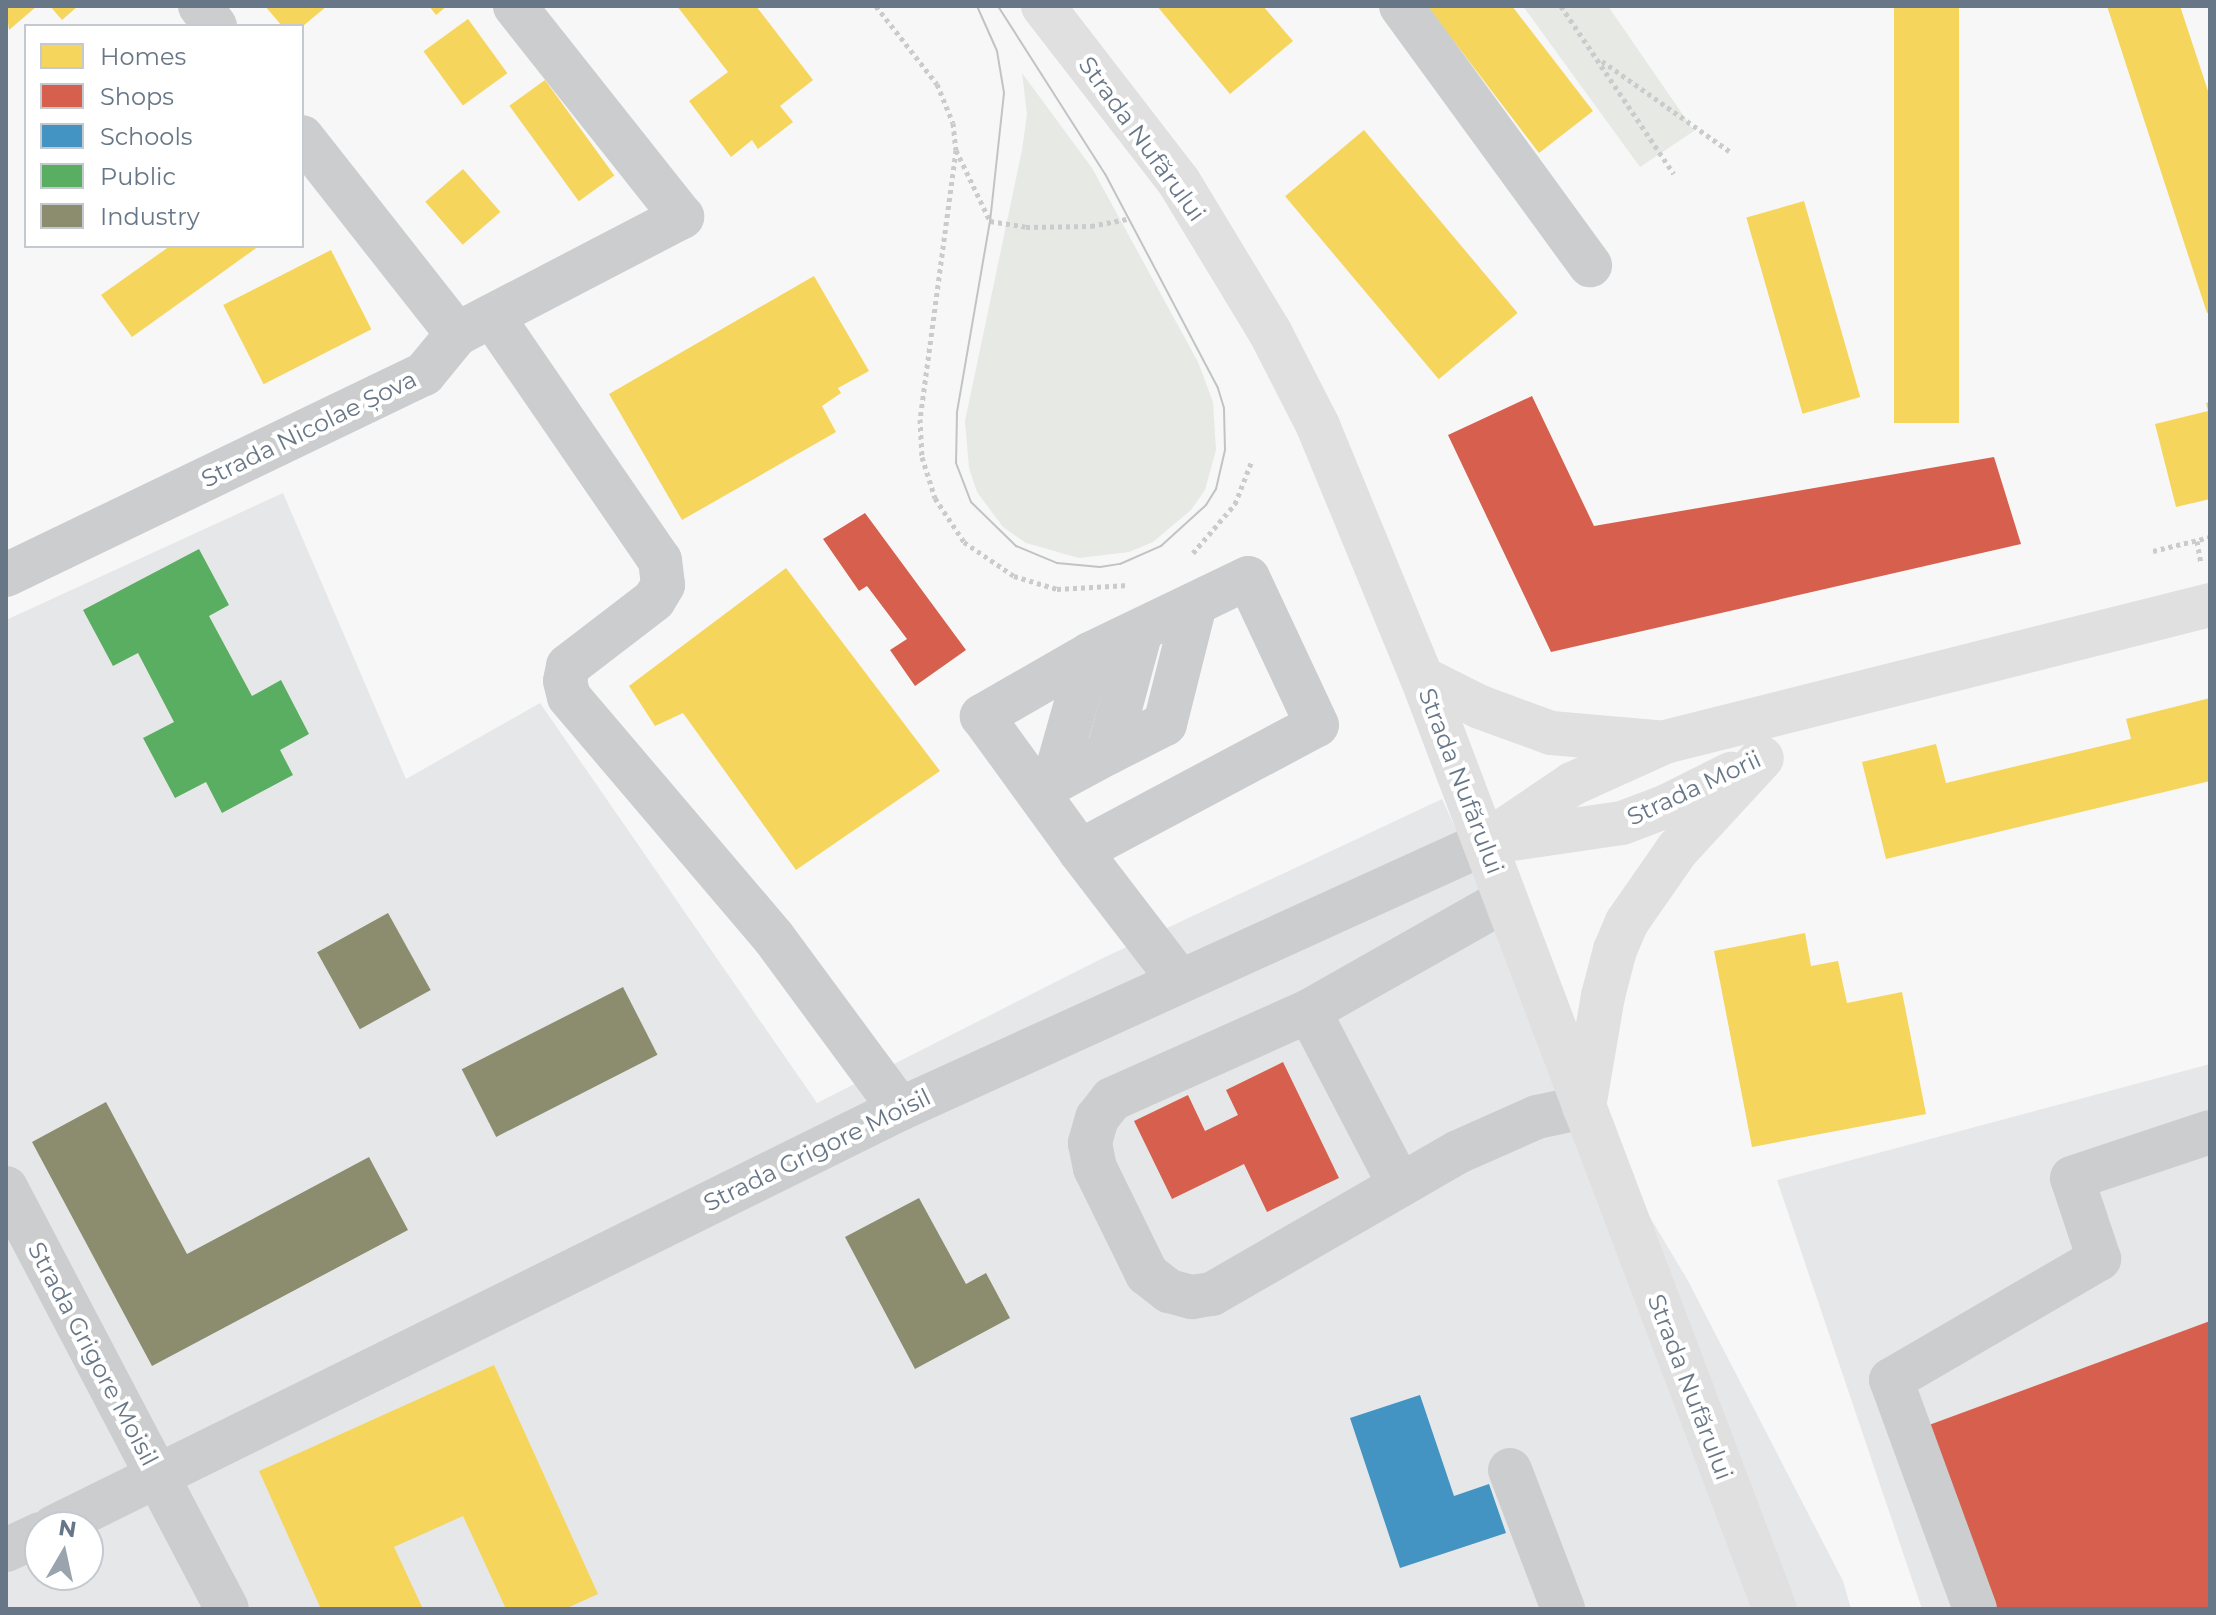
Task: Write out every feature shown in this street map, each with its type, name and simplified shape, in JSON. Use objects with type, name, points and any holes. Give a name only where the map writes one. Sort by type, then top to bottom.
[{"type":"main road","name":"Strada Nufărului","points":[[1043,6],[1179,182],[1270,332],[1318,426],[1422,678],[1775,1609]]},
{"type":"main road","name":"Strada Morii","points":[[1485,843],[1572,784],[1665,742],[2210,605]]},
{"type":"main road","points":[[1422,678],[1480,707],[1551,733],[1665,742]]},
{"type":"main road","name":"Strada Morii","points":[[1485,843],[1622,823],[1667,806],[1762,758],[1830,701]]},
{"type":"main road","points":[[1584,1107],[1603,996],[1615,950],[1627,922],[1677,850],[1762,758]]},
{"type":"street","points":[[200,6],[214,24]]},
{"type":"street","name":"Strada Nicolae Șova","points":[[6,575],[424,374],[474,325],[682,217],[515,6]]},
{"type":"street","points":[[1401,6],[1590,265]]},
{"type":"street","points":[[304,139],[474,325],[660,560],[663,585],[654,600],[568,666],[565,681],[569,697],[774,938],[900,1109]]},
{"type":"street","points":[[1080,851],[1317,725],[1248,578],[1090,654],[982,716],[1046,786],[1080,851],[1179,980]]},
{"type":"street","points":[[1046,786],[1165,724],[1195,605]]},
{"type":"street","points":[[1108,753],[1141,631]]},
{"type":"street","points":[[1046,786],[1090,654]]},
{"type":"street","name":"Strada Grigore Moisil","points":[[87,1511],[900,1109],[1485,843]]},
{"type":"street","points":[[1505,900],[1431,945],[1309,1011],[1112,1099],[1097,1118],[1090,1143],[1095,1168],[1147,1274],[1169,1291],[1192,1297],[1212,1294],[1399,1184],[1502,1132],[1537,1117],[1584,1107]]},
{"type":"street","points":[[1309,1011],[1399,1184]]},
{"type":"street","points":[[1975,1609],[1891,1380],[2099,1259],[2072,1178],[2210,1132]]},
{"type":"street","name":"Strada Grigore Moisil","points":[[6,1188],[158,1477]]},
{"type":"street","points":[[1510,1470],[1563,1609]]},
{"type":"street","points":[[158,1477],[227,1609]]},
{"type":"path","points":[[876,6],[937,84],[953,123],[956,150],[920,419],[922,457],[935,498],[964,542],[1014,576],[1057,589],[1133,584]]},
{"type":"path","points":[[1561,6],[1674,174]]},
{"type":"path","points":[[1598,58],[1729,151]]},
{"type":"path","points":[[956,150],[990,221],[1026,227],[1091,226],[1128,219]]},
{"type":"path","points":[[1181,563],[1203,545],[1235,504],[1251,463]]},
{"type":"path","points":[[2153,551],[2210,537]]},
{"type":"shaded area","points":[[1523,6],[1608,6],[1694,131],[1640,167]]},
{"type":"shaded area","points":[[1022,73],[1092,168],[1198,362],[1213,402],[1216,450],[1205,490],[1191,510],[1153,542],[1129,552],[1079,558],[1026,543],[1003,527],[977,492],[969,468],[965,421],[1027,114]]},
{"type":"shaded area","points":[[283,493],[406,779],[540,703],[817,1103],[1103,958],[1442,799],[1584,1107],[1687,1279],[1843,1581],[1851,1609],[6,1609],[6,620]]},
{"type":"shaded area","points":[[2210,1064],[2210,1609],[1922,1609],[1777,1180]]},
{"type":"building: Homes","points":[[6,6],[37,6],[9,30]]},
{"type":"building: Homes","points":[[50,6],[78,6],[62,20]]},
{"type":"building: Homes","points":[[265,6],[327,6],[304,25],[280,24]]},
{"type":"building: Homes","points":[[429,6],[447,6],[436,15]]},
{"type":"building: Homes","points":[[677,6],[756,6],[813,80],[780,106],[793,122],[758,149],[752,140],[731,157],[689,101],[728,72]]},
{"type":"building: Homes","points":[[1157,6],[1263,6],[1293,41],[1230,94]]},
{"type":"building: Homes","points":[[1427,6],[1512,6],[1593,111],[1539,153]]},
{"type":"building: Homes","points":[[1894,6],[1959,6],[1959,423],[1894,423]]},
{"type":"building: Homes","points":[[2107,6],[2180,6],[2210,97],[2210,312],[2207,313]]},
{"type":"building: Homes","points":[[468,19],[507,73],[463,106],[424,51]]},
{"type":"building: Homes","points":[[545,80],[614,175],[579,201],[509,106]]},
{"type":"building: Homes","points":[[1364,130],[1518,313],[1439,379],[1285,196]]},
{"type":"building: Homes","points":[[463,169],[500,212],[463,245],[425,202]]},
{"type":"building: Homes","points":[[1804,201],[1860,397],[1803,414],[1746,218]]},
{"type":"building: Homes","points":[[167,248],[256,248],[132,337],[101,295]]},
{"type":"building: Homes","points":[[331,250],[371,329],[264,384],[223,305]]},
{"type":"building: Homes","points":[[814,276],[869,371],[838,388],[841,393],[822,406],[836,432],[682,520],[609,394]]},
{"type":"building: Homes","points":[[2210,402],[2210,499],[2176,507],[2155,424],[2208,411],[2206,403]]},
{"type":"building: Homes","points":[[786,568],[940,771],[796,870],[683,713],[655,726],[629,686]]},
{"type":"building: Homes","points":[[2210,698],[2210,781],[1886,859],[1862,762],[1936,744],[1946,783],[2131,739],[2126,719]]},
{"type":"building: Homes","points":[[1805,933],[1811,966],[1838,961],[1847,1003],[1902,992],[1926,1114],[1752,1147],[1714,951]]},
{"type":"building: Homes","points":[[494,1365],[598,1594],[565,1609],[506,1609],[463,1516],[394,1547],[423,1609],[321,1609],[259,1471]]},
{"type":"building: Shops","points":[[1532,396],[1594,526],[1994,457],[2021,544],[1551,652],[1448,435]]},
{"type":"building: Shops","points":[[865,513],[966,650],[915,686],[890,650],[907,639],[867,586],[859,591],[823,539]]},
{"type":"building: Shops","points":[[1283,1062],[1339,1178],[1267,1212],[1244,1164],[1172,1199],[1134,1121],[1188,1095],[1205,1131],[1238,1115],[1226,1090]]},
{"type":"building: Shops","points":[[2210,1321],[2210,1609],[1994,1609],[1929,1425]]},
{"type":"building: Schools","points":[[1420,1395],[1454,1496],[1489,1484],[1506,1533],[1400,1568],[1350,1418]]},
{"type":"building: Public","points":[[199,549],[229,605],[209,616],[252,696],[281,680],[309,734],[280,750],[293,775],[222,813],[206,782],[175,798],[143,738],[174,722],[138,653],[113,666],[83,610]]},
{"type":"building: Industry","points":[[388,913],[431,990],[360,1029],[317,952]]},
{"type":"building: Industry","points":[[623,987],[658,1055],[496,1137],[462,1069]]},
{"type":"building: Industry","points":[[106,1102],[187,1254],[369,1157],[408,1230],[152,1366],[32,1142]]},
{"type":"building: Industry","points":[[919,1198],[966,1284],[986,1273],[1010,1318],[915,1369],[845,1237]]},
{"type":"tram line","points":[[977,6],[997,51],[1004,93],[990,221],[957,413],[956,463],[971,502],[1016,546],[1057,563],[1100,567],[1120,564],[1161,546],[1206,505],[1216,489],[1225,450],[1224,408],[1218,388],[1105,174],[998,6]]}]
